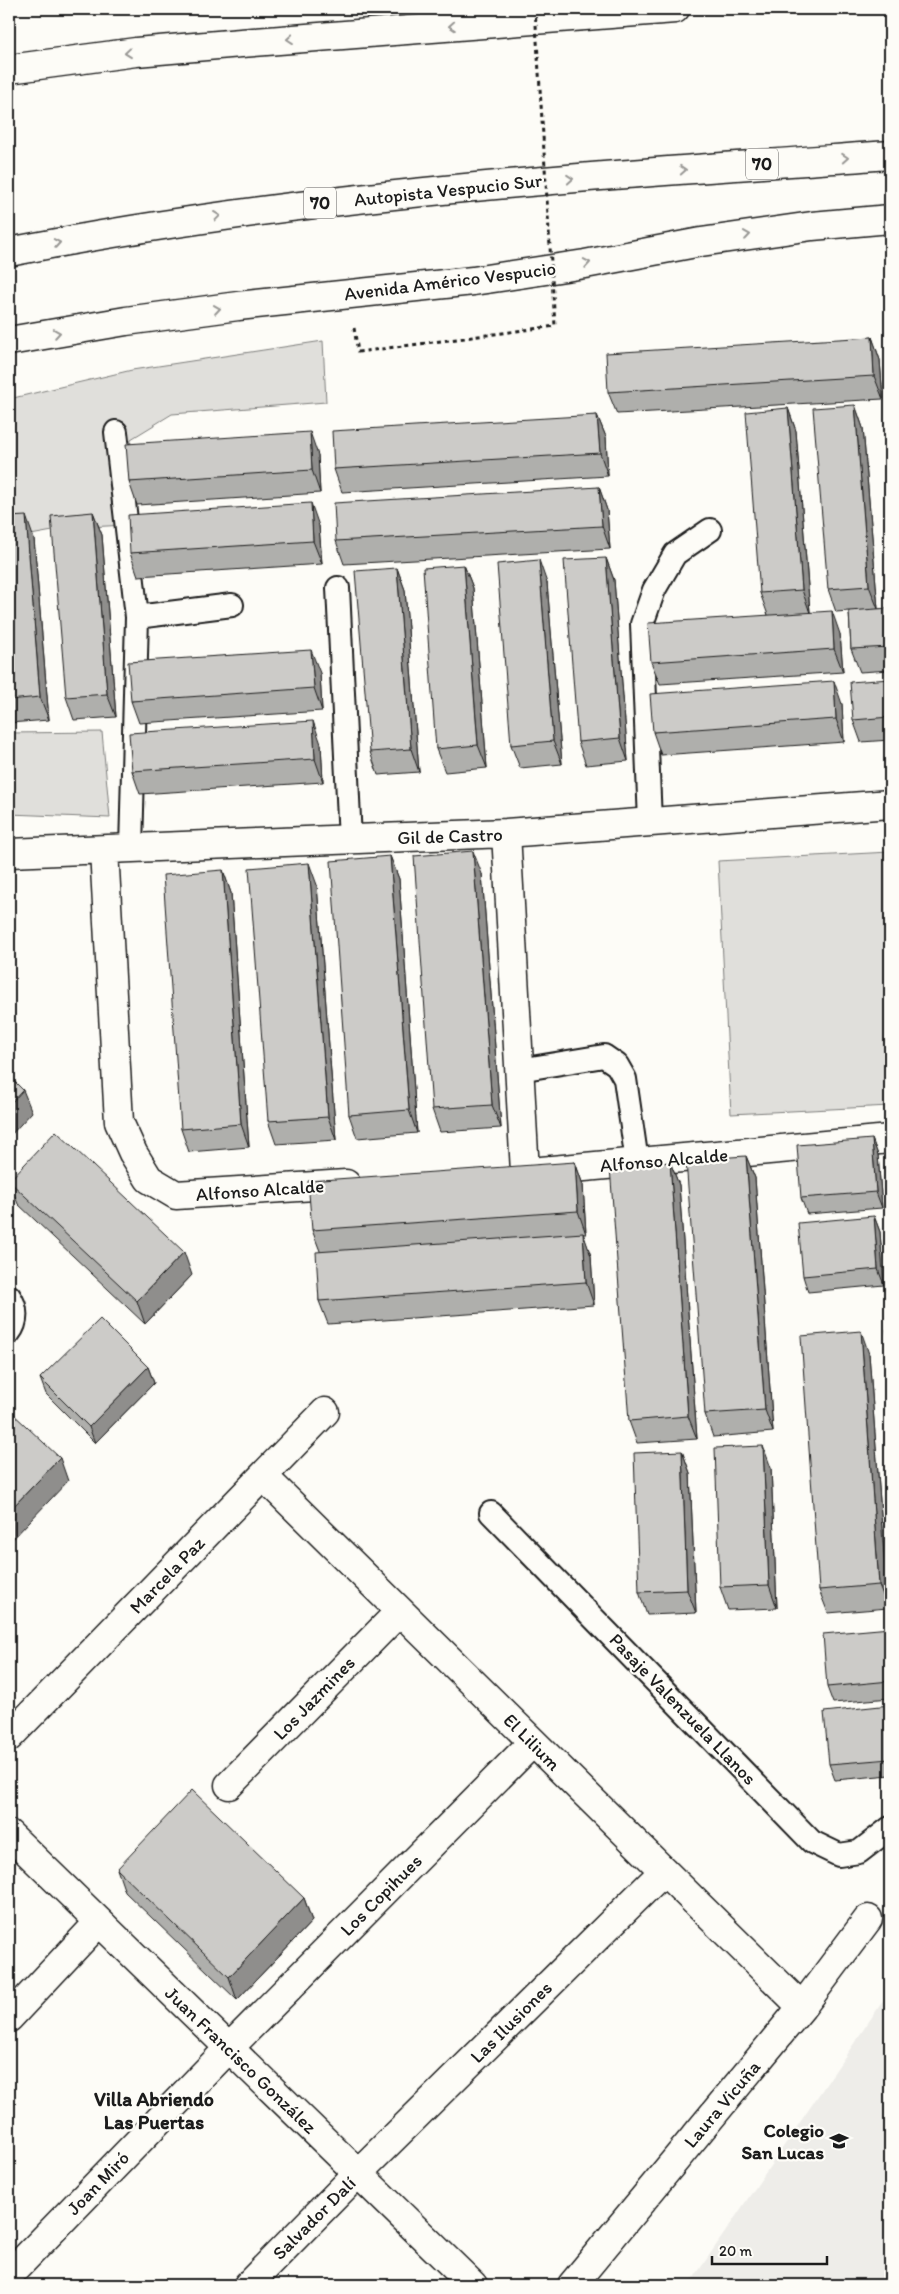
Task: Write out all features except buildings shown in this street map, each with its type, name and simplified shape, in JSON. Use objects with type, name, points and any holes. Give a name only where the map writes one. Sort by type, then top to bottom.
[{"type":"main road","points":[[9,69],[52,62],[164,50],[675,9]]},
{"type":"main road","name":"Autopista Vespucio Sur","points":[[9,252],[168,223],[378,196],[486,185],[890,155]]},
{"type":"main road","name":"Avenida Américo Vespucio","points":[[9,341],[126,321],[350,293],[473,281],[585,264],[701,242],[812,226],[890,219]]},
{"type":"main road","name":"Gil de Castro","points":[[9,853],[506,834],[890,804]]},
{"type":"main road","points":[[506,834],[525,1172]]},
{"type":"main road","name":"Alfonso Alcalde","points":[[104,850],[119,1122],[133,1154],[149,1179],[176,1195],[376,1182]]},
{"type":"main road","name":"Alfonso Alcalde","points":[[495,1174],[890,1139]]},
{"type":"main road","name":"Marcela Paz","points":[[9,1737],[325,1412]]},
{"type":"main road","name":"El Lilium","points":[[263,1476],[802,2007]]},
{"type":"main road","name":"Los Jazmines","points":[[229,1785],[400,1611]]},
{"type":"main road","name":"Los Copihues","points":[[229,2048],[533,1742]]},
{"type":"main road","name":"Juan Francisco González","points":[[9,1834],[473,2285]]},
{"type":"main road","name":"Las Ilusiones","points":[[358,2173],[664,1871]]},
{"type":"main road","name":"Laura Vicuña","points":[[572,2285],[802,2007],[868,1919]]},
{"type":"main road","points":[[9,2018],[99,1922]]},
{"type":"main road","name":"Joan Miró","points":[[9,2275],[229,2048]]},
{"type":"main road","name":"Salvador Dalí","points":[[248,2285],[358,2173]]},
{"type":"lane","points":[[116,432],[137,617],[131,849]]},
{"type":"lane","points":[[650,822],[642,624],[654,590],[675,554],[710,530]]},
{"type":"lane","points":[[338,588],[350,840]]},
{"type":"lane","points":[[137,617],[232,605]]},
{"type":"lane","points":[[519,1070],[604,1056],[617,1065],[625,1079],[636,1162]]},
{"type":"lane","points":[[9,1296],[14,1304],[14,1326],[9,1333]]},
{"type":"lane","name":"Pasaje Valenzuela Llanos","points":[[491,1513],[812,1842],[839,1855],[859,1852],[890,1828]]},
{"type":"path","points":[[350,293],[358,352],[555,326],[535,9]]},
{"type":"shaded area","points":[[323,341],[326,402],[172,414],[131,439],[126,525],[69,528],[9,539],[9,399],[132,370]]},
{"type":"shaded area","points":[[102,732],[110,818],[9,814],[9,733]]},
{"type":"shaded area","points":[[890,852],[890,1106],[731,1114],[718,861]]},
{"type":"shaded area","name":"Colegio San Lucas","points":[[887,1995],[890,1998],[890,2285],[689,2285]]},
{"type":"place","name":"Colegio San Lucas","points":[[839,2141]]},
{"type":"district","name":"Villa Abriendo Las Puertas","points":[[154,2110]]}]
